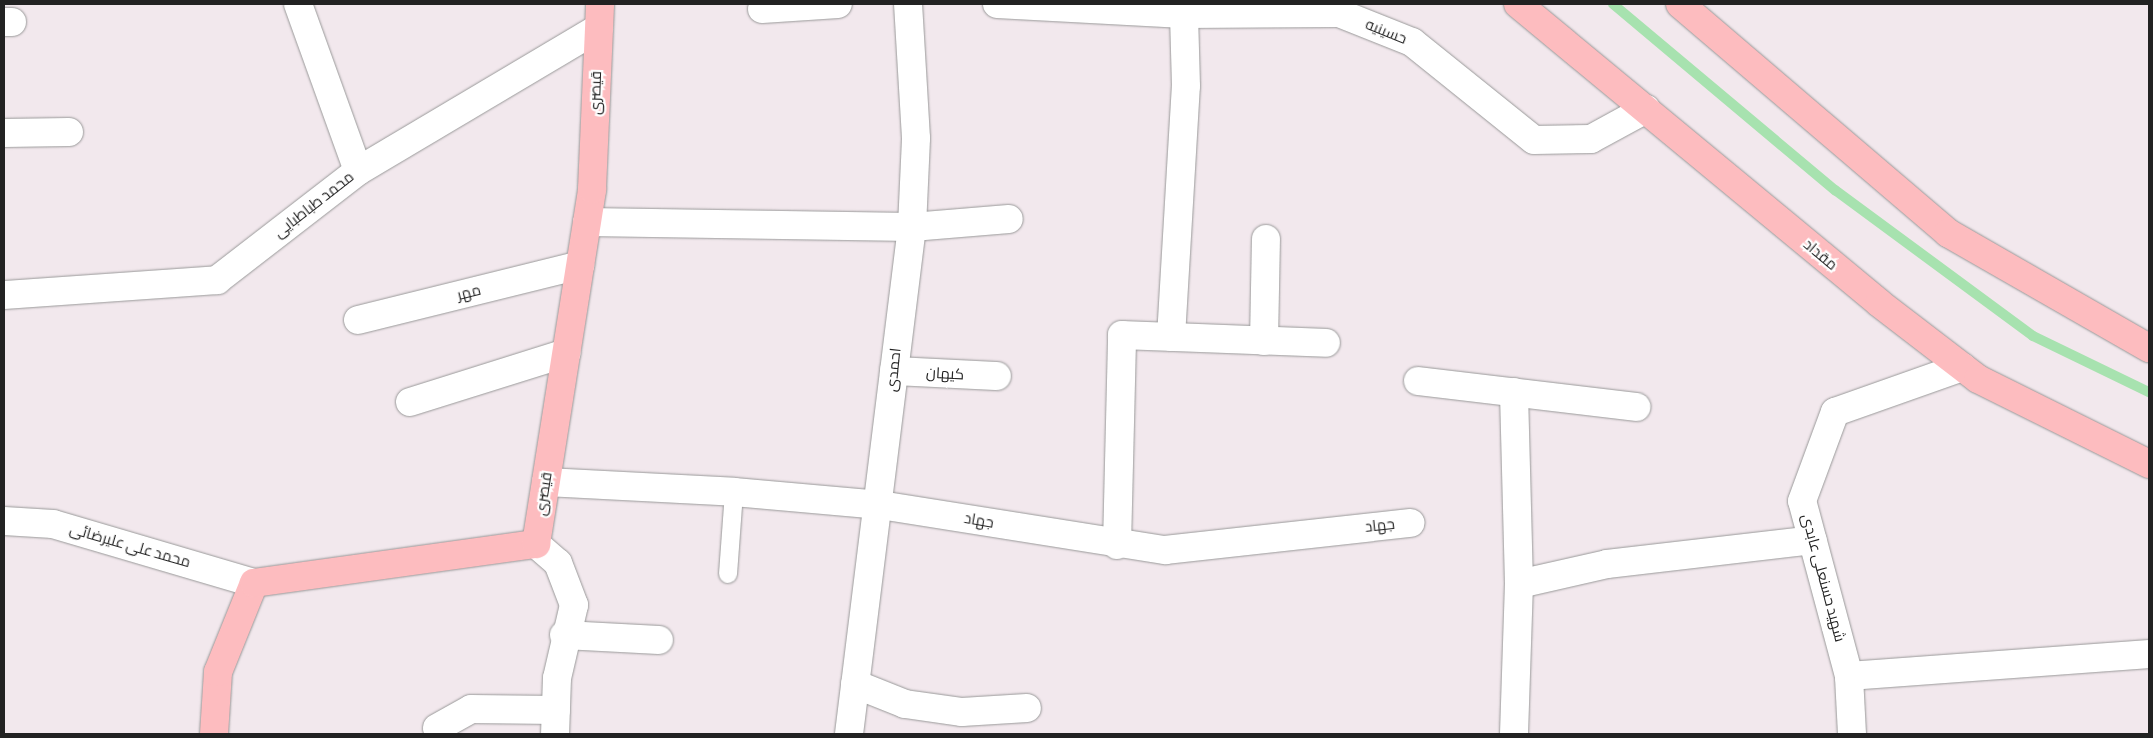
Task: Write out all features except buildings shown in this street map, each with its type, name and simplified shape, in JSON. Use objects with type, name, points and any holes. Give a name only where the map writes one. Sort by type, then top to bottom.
[{"type":"main road","name":"مقداد","points":[[1518,4],[1962,367],[2087,437],[2149,464]]},
{"type":"main road","points":[[1680,4],[1948,234],[2149,348]]},
{"type":"main road","name":"قیصری","points":[[536,544],[587,222],[599,16]]},
{"type":"main road","points":[[214,734],[218,672],[254,583],[536,544]]},
{"type":"street","points":[[298,4],[358,171]]},
{"type":"street","points":[[762,9],[838,4]]},
{"type":"street","name":"احمدی","points":[[849,734],[880,505],[912,227],[916,138],[908,4]]},
{"type":"street","name":"حسینیه","points":[[997,4],[1184,14],[1339,13],[1412,42],[1534,140],[1591,139],[1646,109]]},
{"type":"street","points":[[1171,337],[1186,86],[1184,14]]},
{"type":"street","name":"محمد طباطبایی","points":[[4,295],[217,280],[358,171],[599,16]]},
{"type":"street","points":[[4,133],[69,132]]},
{"type":"street","points":[[587,222],[912,227],[1009,219]]},
{"type":"street","points":[[1264,341],[1266,239]]},
{"type":"street","name":"مهر","points":[[358,320],[580,265]]},
{"type":"street","points":[[1117,545],[1122,335],[1326,343]]},
{"type":"street","points":[[410,402],[566,354]]},
{"type":"street","name":"شهید حسنعلی عابدی","points":[[1852,734],[1849,676],[1802,501],[1835,412],[1962,367]]},
{"type":"street","name":"کیهان","points":[[894,371],[997,376]]},
{"type":"street","points":[[1418,381],[1636,407]]},
{"type":"street","points":[[1514,392],[1519,584],[1514,734]]},
{"type":"street","name":"جهاد","points":[[546,482],[734,492],[880,505],[1117,545],[1165,550],[1411,523]]},
{"type":"street","name":"محمد علی علیرضائی","points":[[4,521],[53,524],[254,583]]},
{"type":"street","points":[[1519,584],[1607,564],[1813,540]]},
{"type":"street","points":[[437,728],[471,709],[556,722],[564,635],[574,605],[558,563],[536,544]]},
{"type":"street","points":[[564,635],[659,640]]},
{"type":"street","points":[[1849,676],[2149,654]]},
{"type":"street","points":[[856,684],[905,704],[962,712],[1027,708]]},
{"type":"lane","points":[[728,574],[734,492]]},
{"type":"waterway","points":[[1613,4],[1835,190],[2033,336],[2149,392]]}]
